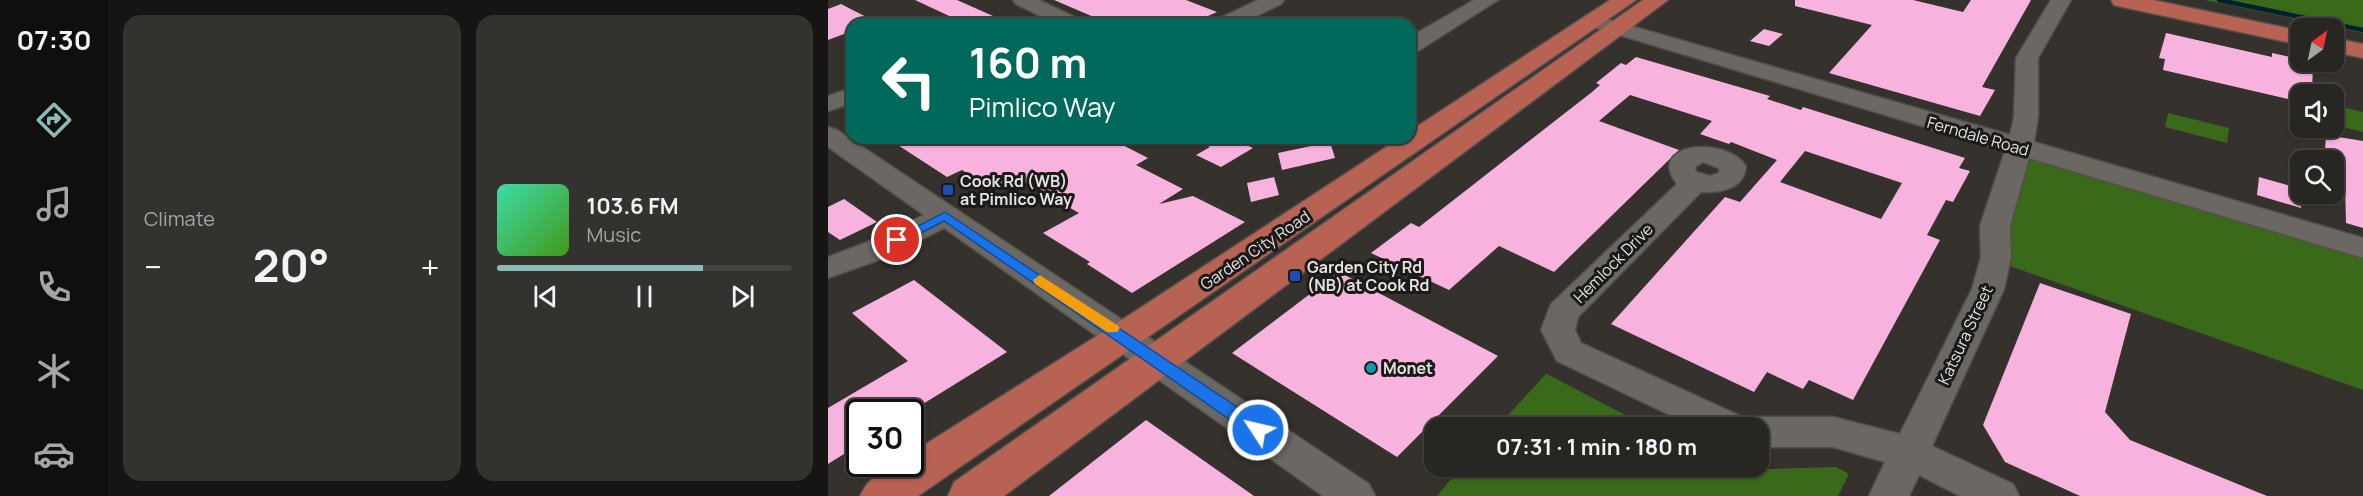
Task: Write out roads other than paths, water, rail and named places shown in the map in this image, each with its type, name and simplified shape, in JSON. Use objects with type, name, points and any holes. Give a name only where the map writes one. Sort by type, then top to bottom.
[{"type":"main road","name":"Garden City Road","points":[[882,496],[1141,349],[1605,25],[1625,0]]},
{"type":"main road","name":"Garden City Road","points":[[970,496],[1141,349],[1605,25],[1657,0]]},
{"type":"main road","points":[[2122,0],[2290,36]]},
{"type":"main road","points":[[2180,0],[2290,23]]},
{"type":"main road","points":[[2344,34],[2363,38]]},
{"type":"main road","points":[[2344,47],[2363,51]]},
{"type":"street","points":[[1023,0],[1061,18]]},
{"type":"street","points":[[1236,18],[1274,0]]},
{"type":"street","points":[[1416,42],[1488,0]]},
{"type":"street","name":"Katsura Street","points":[[1888,496],[1988,289],[1996,257],[1995,225],[2015,156],[2021,148],[2020,138],[2026,117],[2027,58],[2061,0]]},
{"type":"street","points":[[1048,18],[1055,15]]},
{"type":"street","name":"Ferndale Road","points":[[1605,25],[2363,248]]},
{"type":"street","points":[[828,104],[846,97]]},
{"type":"street","points":[[828,135],[1355,496]]},
{"type":"street","name":"Hemlock Drive","points":[[1695,182],[1563,312],[1558,330],[1569,352],[1710,417]]},
{"type":"street","points":[[828,268],[876,250],[945,216]]},
{"type":"street","points":[[1769,432],[1833,432],[1910,453],[1999,496]]},
{"type":"waterway","points":[[2219,0],[2363,30]]},
{"type":"place","name":"Cook Rd (WB) at Pimlico Way","points":[[948,190]]},
{"type":"place","name":"Garden City Rd (NB) at Cook Rd","points":[[1295,276]]},
{"type":"place","name":"Monet","points":[[1371,368]]}]
